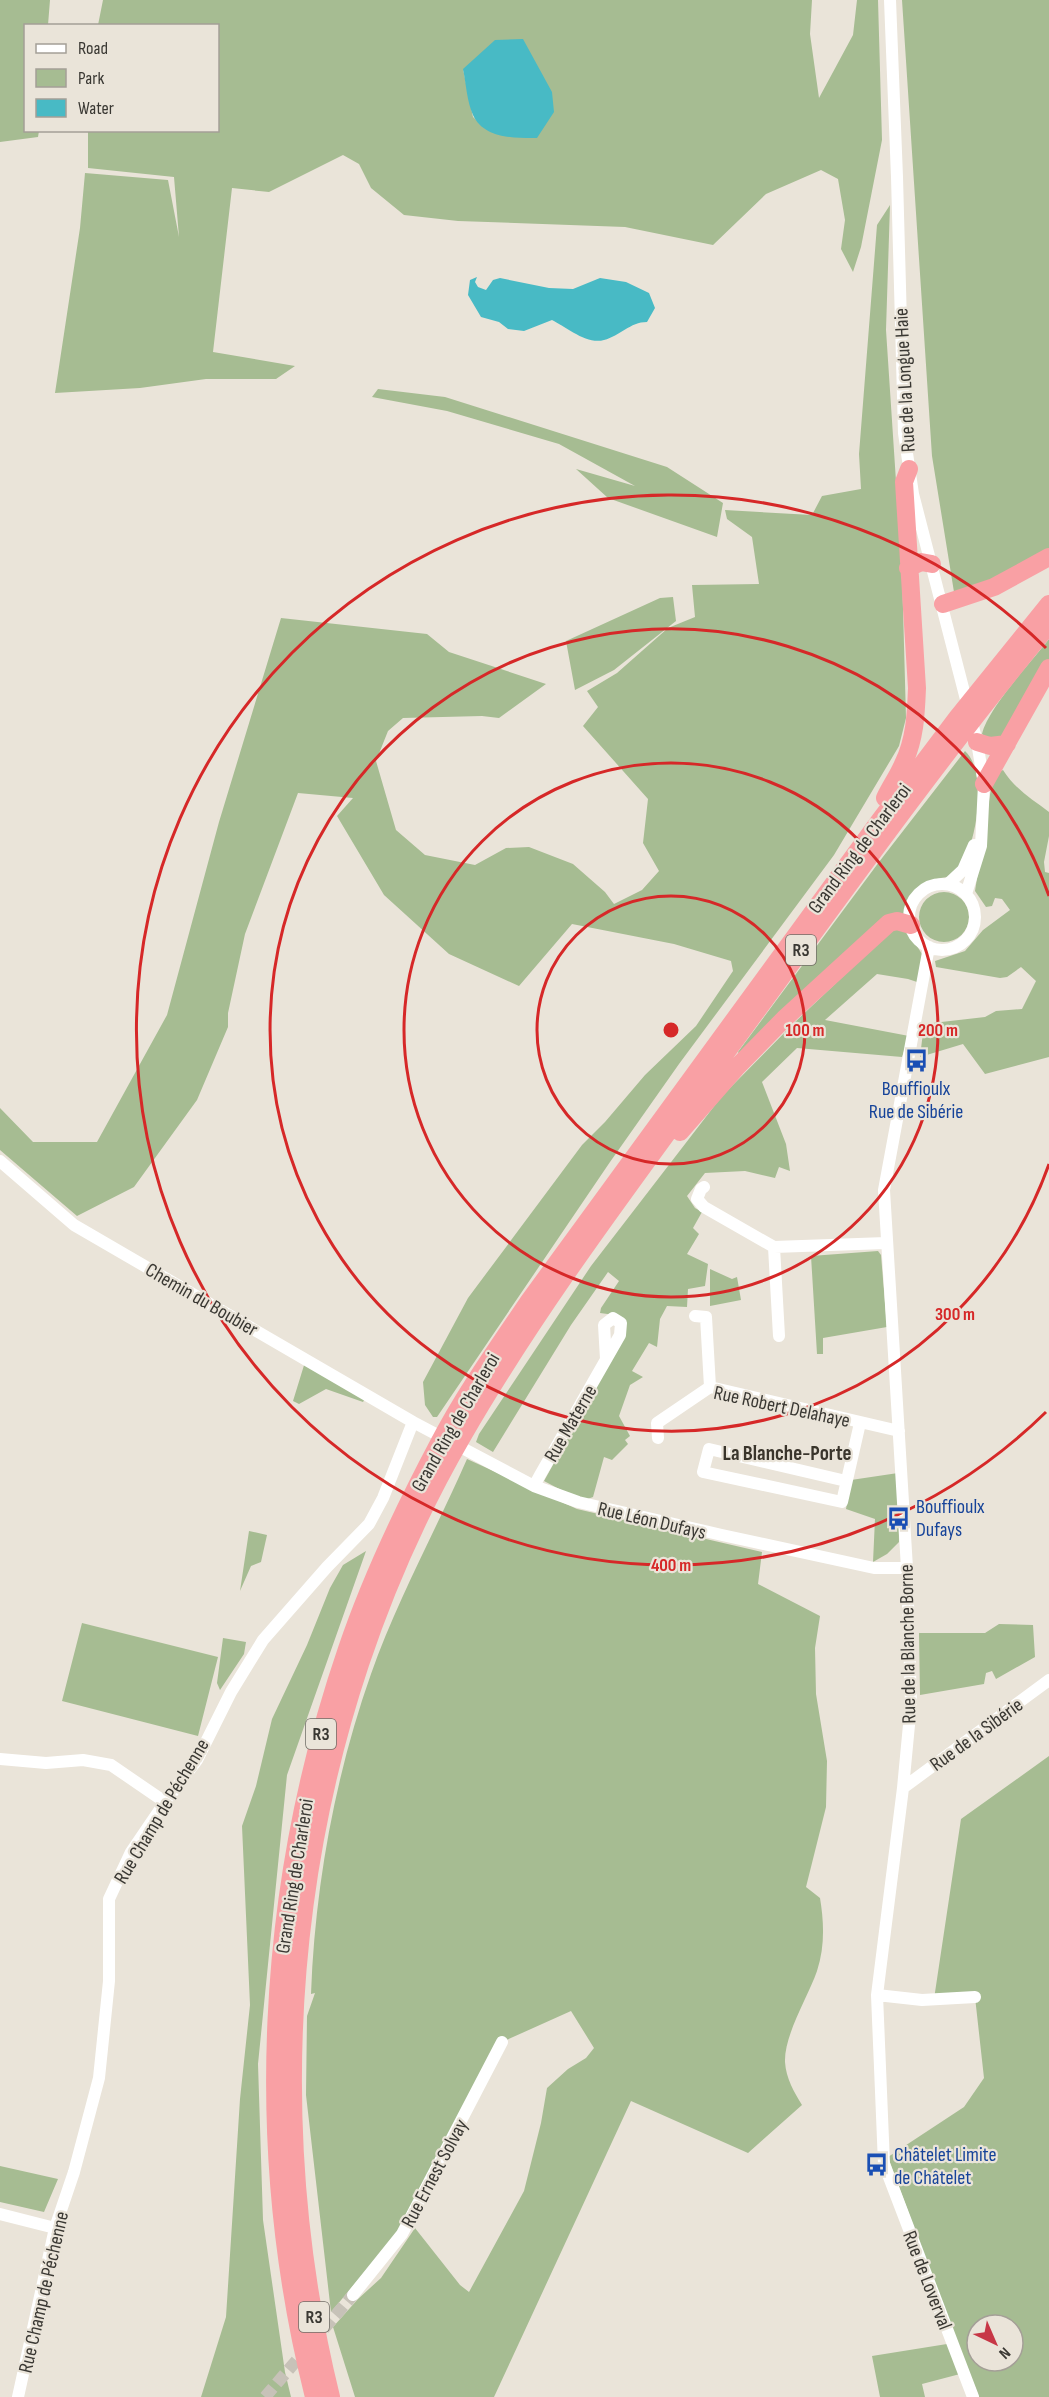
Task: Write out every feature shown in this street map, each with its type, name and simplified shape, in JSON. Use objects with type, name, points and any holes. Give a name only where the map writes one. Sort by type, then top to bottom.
[{"type":"highway","points":[[880,820],[885,796],[908,753],[916,716],[917,688],[904,482],[909,469]]},
{"type":"highway","points":[[943,604],[994,587],[1049,557]]},
{"type":"highway","points":[[908,568],[921,562],[932,564]]},
{"type":"highway","name":"Grand Ring de Charleroi","points":[[455,1431],[642,1168],[965,731],[979,701],[1049,604]]},
{"type":"highway","name":"Grand Ring de Charleroi","points":[[979,701],[1049,625]]},
{"type":"highway","points":[[984,784],[1049,668]]},
{"type":"highway","points":[[965,731],[990,746],[1007,744]]},
{"type":"highway","name":"Grand Ring de Charleroi","points":[[314,2397],[293,2301],[278,2180],[275,2044],[278,1976],[296,1842],[310,1777],[347,1648],[398,1525],[455,1431],[489,1359],[594,1209],[880,820],[965,731]]},
{"type":"highway","points":[[642,1168],[691,1122],[736,1068],[850,956],[889,922],[897,921],[911,926]]},
{"type":"highway","name":"Grand Ring de Charleroi","points":[[331,2397],[309,2291],[296,2179],[292,2046],[302,1916],[314,1846],[340,1729],[363,1655],[386,1593],[446,1447]]},
{"type":"highway","points":[[301,2237],[314,2267],[322,2319],[344,2397]]},
{"type":"highway","points":[[293,2301],[289,2320],[302,2397]]},
{"type":"street","name":"Rue de la Longue Haie","points":[[890,0],[903,433],[909,469],[943,604],[965,731],[984,784],[981,846],[966,894]]},
{"type":"street","name":"Rue de la Longue Haie","points":[[948,884],[963,870],[982,824]]},
{"type":"street","points":[[948,884],[966,894],[975,914],[974,925],[962,943],[951,948],[940,949],[929,946],[916,936],[911,926],[911,909],[918,895],[932,886],[948,884]]},
{"type":"street","name":"Rue de la Blanche Borne","points":[[884,2164],[877,1995],[903,1788],[911,1704],[907,1568],[884,1190],[929,946]]},
{"type":"street","name":"Chemin du Boubier","points":[[0,1161],[74,1225],[414,1422]]},
{"type":"street","points":[[704,1187],[697,1199],[704,1206],[774,1248],[886,1243]]},
{"type":"street","points":[[774,1248],[778,1336]]},
{"type":"street","points":[[694,1317],[706,1317],[710,1387]]},
{"type":"street","name":"Rue Materne","points":[[534,1486],[606,1359]]},
{"type":"street","name":"Rue Robert Delahaye","points":[[658,1438],[657,1423],[710,1387],[899,1431]]},
{"type":"street","name":"Rue Léon Dufays","points":[[414,1422],[534,1486],[578,1502],[722,1536],[874,1568],[907,1568]]},
{"type":"street","name":"Rue Champ de Péchenne","points":[[18,2397],[55,2228],[74,2172],[99,2078],[110,1981],[109,1899],[131,1852],[197,1760],[226,1701],[263,1640],[327,1567],[369,1524],[383,1498],[414,1422]]},
{"type":"street","name":"Rue Robert Delahaye","points":[[846,1481],[709,1449],[703,1472],[842,1502],[860,1423]]},
{"type":"street","name":"Rue de la Sibérie","points":[[903,1788],[1049,1680]]},
{"type":"street","points":[[0,1759],[46,1763],[83,1760],[111,1766],[165,1802]]},
{"type":"street","points":[[877,1995],[922,2000],[975,1997]]},
{"type":"street","name":"Rue Ernest Solvay","points":[[353,2295],[402,2234],[502,2042]]},
{"type":"street","name":"Rue de Loverval","points":[[884,2164],[973,2397]]},
{"type":"street","points":[[0,2214],[55,2228]]},
{"type":"green space","points":[[0,0],[50,0],[48,24],[24,24],[24,132],[39,132],[38,137],[0,142]]},
{"type":"green space","points":[[103,0],[812,0],[810,34],[819,98],[853,35],[857,0],[878,0],[882,140],[861,247],[853,272],[841,249],[845,220],[838,179],[821,170],[766,194],[713,245],[625,227],[458,221],[404,215],[371,188],[359,164],[343,155],[269,192],[232,188],[213,352],[295,366],[276,379],[206,379],[140,388],[55,393],[80,228],[85,173],[168,180],[179,237],[174,177],[88,168],[88,132],[219,132],[219,24],[98,24]],"holes":[[[463,69],[486,129],[473,117]]]},
{"type":"green space","points":[[902,0],[1049,0],[1049,548],[1002,581],[954,592],[932,456]]},
{"type":"green space","points":[[890,205],[886,330],[902,572],[906,718],[899,746],[834,855],[679,1064],[437,1417],[433,1417],[425,1405],[423,1382],[468,1298],[582,1145],[645,1075],[696,1026],[733,971],[731,961],[674,944],[572,924],[519,986],[449,954],[384,895],[337,816],[353,798],[298,793],[245,934],[228,1013],[228,1027],[197,1100],[134,1187],[77,1216],[0,1150],[0,1108],[33,1142],[97,1142],[167,1015],[219,822],[281,618],[427,634],[449,652],[546,684],[499,718],[482,716],[403,718],[388,731],[376,761],[396,830],[425,855],[475,865],[506,848],[529,847],[573,864],[605,892],[614,904],[642,890],[659,871],[643,843],[648,799],[583,726],[598,707],[587,691],[617,673],[668,628],[695,617],[692,585],[759,584],[752,537],[727,519],[725,510],[812,515],[822,496],[861,489],[859,454],[877,225]]},
{"type":"green space","points":[[378,389],[445,397],[667,467],[723,503],[717,537],[608,498],[576,469],[635,486],[559,444],[447,411],[372,397]]},
{"type":"green space","points":[[673,597],[676,621],[614,670],[575,690],[566,641],[660,598]]},
{"type":"green space","points":[[1049,639],[1049,660],[1005,738],[987,738],[982,734],[993,711]]},
{"type":"green space","points":[[965,751],[976,771],[977,814],[972,841],[964,861],[954,876],[935,879],[916,891],[904,916],[741,1057],[738,1052],[879,862]]},
{"type":"green space","points":[[1003,770],[1018,788],[1049,812],[1049,836],[1044,862],[1045,872],[1049,873],[1049,1057],[985,1074],[963,1044],[920,1057],[924,1024],[985,1017],[996,1011],[1022,1009],[1036,981],[1021,967],[1007,977],[1000,978],[936,967],[935,961],[965,951],[983,930],[1010,910],[1002,899],[995,898],[992,906],[986,907],[975,891],[992,782],[995,774]]},
{"type":"green space","points":[[944,892],[962,899],[969,917],[962,935],[944,942],[926,935],[919,917],[926,899]]},
{"type":"green space","points":[[894,928],[908,932],[922,954],[920,983],[877,974],[825,1020],[909,1036],[902,1057],[797,1048],[762,1082],[786,1144],[790,1171],[779,1167],[775,1178],[745,1171],[705,1173],[687,1196],[695,1208],[702,1212],[693,1228],[699,1234],[687,1254],[708,1264],[705,1286],[688,1289],[687,1307],[667,1306],[660,1319],[657,1347],[649,1343],[632,1371],[643,1377],[630,1385],[619,1416],[630,1436],[625,1440],[628,1444],[612,1460],[604,1457],[593,1497],[582,1501],[544,1481],[624,1337],[615,1315],[600,1313],[619,1281],[608,1272],[571,1325],[493,1452],[476,1442],[479,1434],[591,1266],[722,1096],[794,1023]]},
{"type":"green space","points":[[878,1251],[881,1255],[887,1327],[823,1338],[823,1354],[817,1354],[811,1256]]},
{"type":"green space","points":[[710,1269],[732,1279],[737,1277],[741,1300],[710,1306]]},
{"type":"green space","points":[[305,1362],[366,1397],[363,1402],[326,1389],[299,1404],[293,1401]]},
{"type":"green space","points":[[467,1459],[577,1509],[762,1552],[758,1584],[820,1616],[815,1648],[816,1694],[827,1761],[826,1807],[806,1887],[820,1898],[823,1944],[817,1971],[792,2028],[786,2051],[787,2074],[802,2105],[748,2153],[631,2101],[494,2397],[355,2397],[333,2327],[381,2278],[415,2228],[460,2285],[469,2292],[524,2191],[547,2088],[568,2069],[586,2058],[594,2048],[571,2011],[502,2042],[411,2217],[331,2312],[306,2095],[307,2016],[315,1993],[311,1994],[313,1953],[322,1872],[337,1792],[371,1674],[405,1592]]},
{"type":"green space","points":[[898,1473],[899,1542],[887,1554],[873,1562],[875,1519],[846,1509],[851,1480]]},
{"type":"green space","points":[[249,1531],[267,1535],[261,1562],[251,1566],[240,1591]]},
{"type":"green space","points":[[366,1551],[287,1775],[258,2064],[263,2220],[285,2372],[291,2397],[201,2397],[226,2317],[240,2099],[250,2005],[242,1826],[256,1786],[272,1719],[307,1645],[330,1588],[343,1565]]},
{"type":"green space","points":[[82,1623],[218,1657],[198,1736],[62,1701]]},
{"type":"green space","points":[[999,1624],[1033,1625],[1035,1657],[996,1679],[992,1671],[986,1673],[984,1684],[920,1695],[919,1633],[985,1633]]},
{"type":"green space","points":[[223,1638],[246,1642],[244,1654],[220,1690],[217,1683]]},
{"type":"green space","points":[[1049,1756],[1049,2397],[979,2397],[970,2373],[1025,2373],[1025,2313],[965,2313],[965,2362],[888,2157],[964,2107],[984,2078],[975,1997],[934,1999],[961,1819]]},
{"type":"green space","points":[[0,2166],[58,2179],[44,2212],[0,2202]]},
{"type":"green space","points":[[947,2344],[960,2374],[922,2384],[925,2397],[880,2397],[872,2356]]},
{"type":"water","points":[[523,39],[552,92],[554,112],[537,138],[501,136],[492,133],[478,123],[469,104],[463,69],[495,40]]},
{"type":"water","points":[[477,277],[475,282],[478,287],[486,290],[493,280],[500,278],[549,288],[573,289],[600,278],[626,282],[649,293],[655,308],[647,322],[635,324],[615,336],[597,341],[584,338],[552,320],[524,331],[508,329],[499,322],[481,317],[468,295],[470,280]]},
{"type":"tunnel","points":[[265,2397],[353,2295]]},
{"type":"place","name":"Bouffioulx Rue de Sibérie","points":[[916,1060]]},
{"type":"place","name":"Bouffioulx Dufays","points":[[898,1518]]},
{"type":"place","name":"Châtelet Limite de Châtelet","points":[[876,2165]]},
{"type":"district","name":"La Blanche-Porte","points":[[787,1453]]}]
